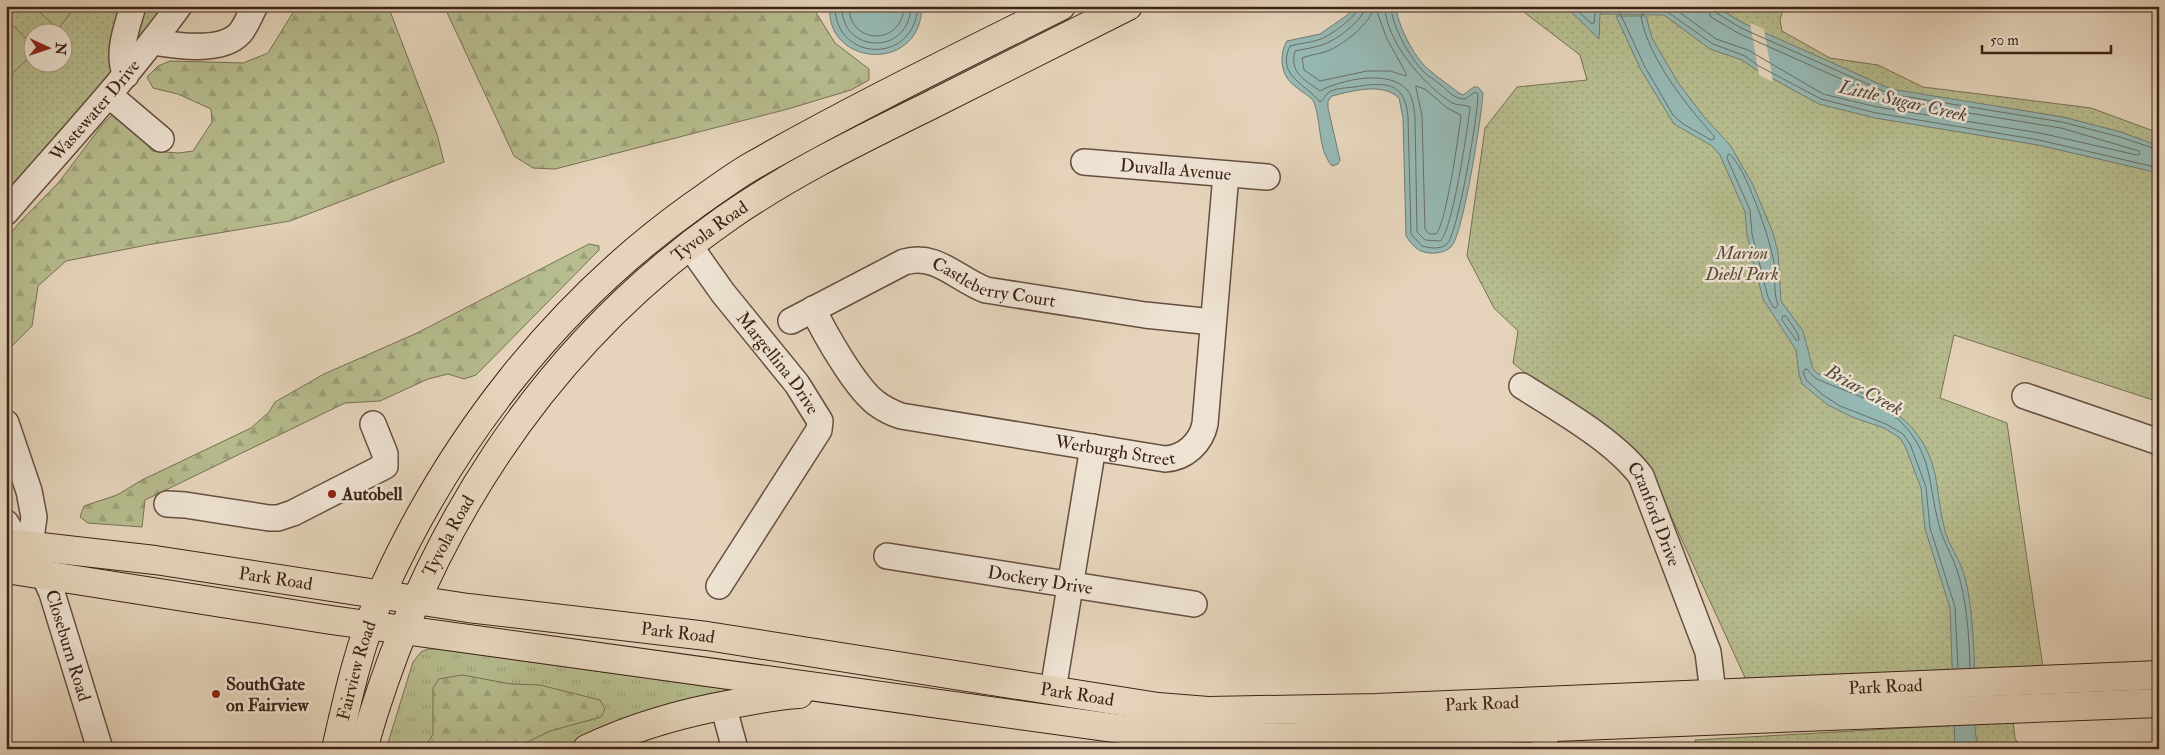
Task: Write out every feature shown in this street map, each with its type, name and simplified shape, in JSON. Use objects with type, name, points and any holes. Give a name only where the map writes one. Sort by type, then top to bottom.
[{"type":"main road","name":"Tyvola Road","points":[[381,593],[434,493],[497,397],[522,364],[572,310],[643,245],[668,224],[723,185],[778,151],[834,120],[1061,6]]},
{"type":"main road","name":"Tyvola Road","points":[[417,600],[474,488],[531,404],[576,350],[648,279],[690,245],[746,206],[807,169],[1128,6]]},
{"type":"main road","name":"Park Road","points":[[18,544],[155,560],[381,593],[468,608],[707,636],[1053,690],[1157,730],[1208,712],[1543,701],[1713,693],[1918,699],[2012,708],[2159,702]]},
{"type":"main road","name":"Park Road","points":[[6,569],[403,630],[873,694],[1157,730],[1276,738],[1544,738],[1918,699],[2012,682],[2159,675]]},
{"type":"main road","name":"Fairview Road","points":[[336,749],[352,682],[381,593]]},
{"type":"main road","name":"Fairview Road","points":[[363,749],[387,671],[417,600]]},
{"type":"main road","points":[[587,749],[649,724],[686,712],[795,694],[873,694]]},
{"type":"street","points":[[126,75],[123,66],[122,50],[133,6]]},
{"type":"street","name":"Wastewater Drive","points":[[6,212],[110,95],[153,42],[179,6]]},
{"type":"street","points":[[153,42],[191,46],[214,45],[226,42],[240,33],[255,6]]},
{"type":"street","points":[[110,95],[161,139]]},
{"type":"street","name":"Duvalla Avenue","points":[[1084,162],[1267,177]]},
{"type":"street","name":"Werburgh Street","points":[[813,309],[824,331],[863,389],[877,404],[893,413],[924,421],[1171,459],[1182,455],[1196,443],[1205,424],[1226,174]]},
{"type":"street","name":"Margellina Drive","points":[[690,245],[723,293],[792,378],[820,421],[819,430],[718,586]]},
{"type":"street","name":"Castleberry Court","points":[[791,321],[904,262],[917,258],[938,263],[974,286],[986,290],[1162,317],[1213,322]]},
{"type":"street","name":"Cranford Drive","points":[[1522,386],[1591,432],[1633,465],[1641,476],[1708,652],[1713,693]]},
{"type":"street","points":[[2025,396],[2159,442]]},
{"type":"street","points":[[6,423],[30,491],[34,517],[18,544]]},
{"type":"street","points":[[167,504],[269,518],[278,518],[293,513],[385,466],[385,454],[373,424]]},
{"type":"street","points":[[1053,690],[1093,447]]},
{"type":"street","points":[[6,523],[18,544]]},
{"type":"street","name":"Closeburn Road","points":[[18,544],[44,575],[53,597],[100,749]]},
{"type":"street","name":"Dockery Drive","points":[[887,556],[1194,604]]},
{"type":"street","points":[[1543,701],[1544,738]]},
{"type":"street","points":[[723,705],[735,749]]},
{"type":"green space","points":[[6,6],[169,6],[6,198]]},
{"type":"green space","points":[[33,6],[76,6],[63,22],[50,22]]},
{"type":"green space","points":[[297,6],[388,6],[437,134],[444,162],[290,221],[147,245],[66,261],[38,286],[32,326],[12,346],[6,345],[6,239],[59,182],[102,125],[112,115],[130,122],[152,151],[179,153],[193,151],[212,122],[211,109],[178,94],[153,88],[147,77],[158,66],[170,61],[243,63],[268,53]]},
{"type":"green space","points":[[444,6],[812,6],[835,43],[869,69],[869,80],[851,90],[788,109],[555,169],[533,168],[514,156]]},
{"type":"green space","name":"Marion Diehl Park","points":[[1516,6],[1784,6],[1780,20],[1782,31],[1830,58],[1878,65],[1923,87],[2091,108],[2159,133],[2159,393],[2156,401],[1954,335],[1940,398],[2007,423],[2044,674],[1747,682],[1654,479],[1513,363],[1518,331],[1494,308],[1467,256],[1485,128],[1517,87],[1587,80],[1580,55]]},
{"type":"green space","points":[[6,19],[22,34],[22,64],[6,79]]},
{"type":"green space","points":[[589,244],[599,246],[599,250],[476,375],[464,379],[448,374],[428,379],[380,401],[345,403],[145,500],[142,527],[88,523],[80,517],[84,506],[117,495],[142,480],[251,428],[269,412],[275,402],[324,374],[417,333]]},
{"type":"green space","points":[[428,649],[732,690],[662,706],[613,724],[560,749],[386,749],[413,662],[421,652]]},
{"type":"green space","points":[[462,675],[511,684],[540,685],[600,700],[605,709],[601,717],[550,731],[513,749],[424,749],[433,734],[433,688],[439,679]]},
{"type":"green space","points":[[2013,722],[2015,738],[2020,749],[1697,749],[1695,740]]},
{"type":"water","points":[[830,6],[922,6],[918,28],[906,44],[891,52],[873,54],[856,51],[842,41],[832,26]]},
{"type":"water","points":[[1356,6],[1396,6],[1399,22],[1407,40],[1417,57],[1428,69],[1463,95],[1474,87],[1478,87],[1483,93],[1476,148],[1461,221],[1451,247],[1444,251],[1435,253],[1422,252],[1413,246],[1406,236],[1403,118],[1399,98],[1392,93],[1376,89],[1358,90],[1332,96],[1328,101],[1328,108],[1340,160],[1338,164],[1332,166],[1324,151],[1318,116],[1313,100],[1292,84],[1285,75],[1282,58],[1287,41],[1320,34],[1346,16]]},
{"type":"water","name":"Little Sugar Creek","points":[[1565,6],[1715,6],[1743,23],[1891,89],[2063,117],[2121,132],[2159,146],[2159,173],[2038,145],[1875,118],[1819,104],[1742,60],[1710,49],[1664,15],[1600,14],[1599,39]]},
{"type":"water","points":[[1616,16],[1646,16],[1652,38],[1677,81],[1704,117],[1730,145],[1753,185],[1773,233],[1778,252],[1781,301],[1803,331],[1813,369],[1817,373],[1855,390],[1890,409],[1918,435],[1928,453],[1935,474],[1946,534],[1962,568],[1969,599],[1974,651],[1974,714],[1979,749],[1955,748],[1950,608],[1925,529],[1921,488],[1905,446],[1900,438],[1884,428],[1852,417],[1828,405],[1802,384],[1796,350],[1763,299],[1747,235],[1745,212],[1720,155],[1712,146],[1674,124],[1641,70]]},
{"type":"pier","points":[[1750,23],[1764,29],[1773,82],[1759,75]]},
{"type":"place","name":"Autobell","points":[[332,494]]},
{"type":"place","name":"SouthGate on Fairview","points":[[216,694]]},
{"type":"water label","name":"Briar Creek","points":[[1864,390]]}]
